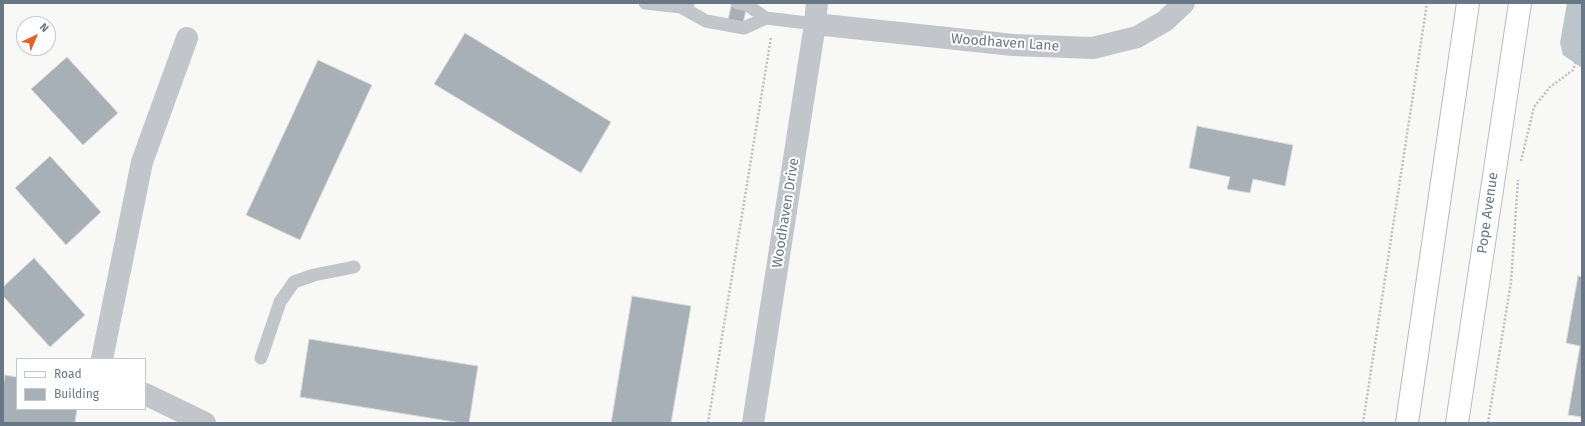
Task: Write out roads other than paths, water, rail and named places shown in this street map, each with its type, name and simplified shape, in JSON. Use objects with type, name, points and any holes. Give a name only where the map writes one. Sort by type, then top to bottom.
[{"type":"main road","points":[[1407,423],[1468,3]]},
{"type":"main road","name":"Pope Avenue","points":[[1457,423],[1520,3]]},
{"type":"street","name":"Woodhaven Lane","points":[[816,14],[1013,45],[1093,48],[1137,37],[1165,21],[1184,3]]},
{"type":"street","name":"Woodhaven Drive","points":[[753,423],[816,14]]},
{"type":"street","points":[[102,358],[142,162],[187,38]]},
{"type":"street","points":[[146,394],[205,423]]},
{"type":"lane","points":[[645,3],[686,5],[706,21],[744,28],[770,18],[816,14]]},
{"type":"lane","points":[[736,3],[747,5],[770,18]]},
{"type":"lane","points":[[262,358],[280,302],[294,282],[314,275],[354,267]]}]
